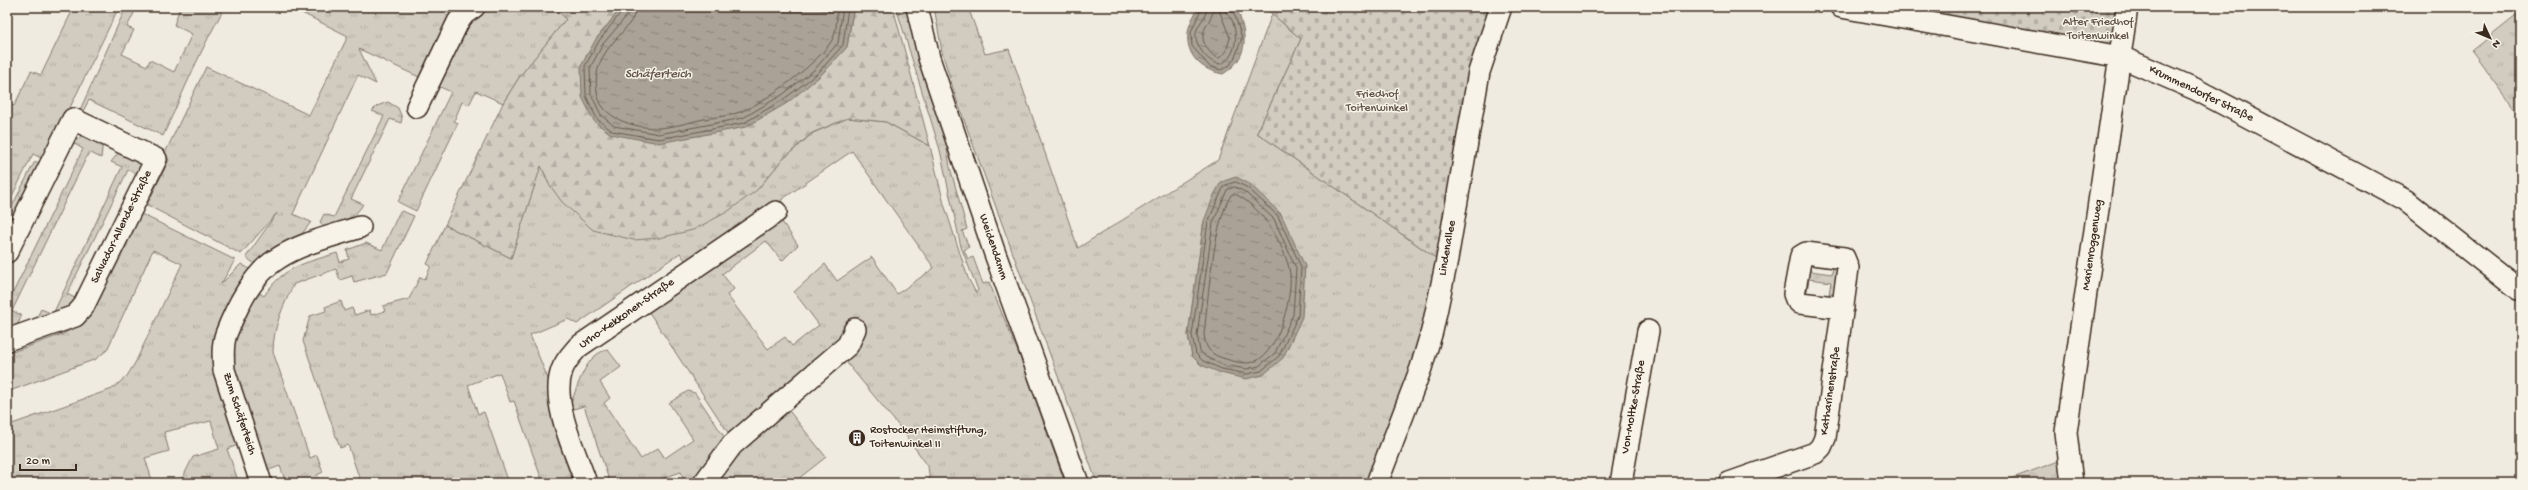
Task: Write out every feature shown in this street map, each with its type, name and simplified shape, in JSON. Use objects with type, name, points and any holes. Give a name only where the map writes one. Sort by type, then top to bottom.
[{"type":"street","points":[[417,107],[458,22],[464,14],[474,7]]},
{"type":"street","name":"Weidendamm","points":[[917,7],[929,58],[994,251],[1078,483]]},
{"type":"street","name":"Lindenallee","points":[[1376,483],[1421,368],[1432,331],[1446,265],[1479,72],[1500,7]]},
{"type":"street","name":"Krummendorfer Straße","points":[[1841,7],[2121,56],[2195,89],[2405,200],[2518,289]]},
{"type":"street","name":"Marienroggenweg","points":[[2072,483],[2066,432],[2127,7]]},
{"type":"street","name":"Salvador-Allende-Straße","points":[[7,252],[73,119],[156,159],[83,307],[75,316],[7,340]]},
{"type":"street","name":"Urho-Kekkonen-Straße","points":[[586,483],[560,407],[562,371],[568,360],[578,347],[776,212]]},
{"type":"street","name":"Zum Schäferteich","points":[[261,483],[224,370],[223,352],[226,334],[261,271],[277,258],[304,246],[360,227]]},
{"type":"street","name":"Katharinenstraße","points":[[1729,483],[1815,453],[1821,447],[1825,438],[1843,308]]},
{"type":"street","points":[[704,483],[732,445],[848,345],[855,329]]},
{"type":"street","name":"Von-Moltke-Straße","points":[[1621,483],[1648,332]]},
{"type":"green space","points":[[74,7],[119,7],[60,128],[51,163],[33,154],[7,206],[7,103],[14,106],[31,71],[41,75]]},
{"type":"green space","points":[[126,7],[137,7],[127,27],[134,30],[122,54],[147,66],[150,60],[174,72],[192,34],[174,25],[180,7],[225,7],[200,54],[163,136],[89,100],[82,113],[80,110]]},
{"type":"green space","points":[[290,7],[555,7],[566,19],[520,76],[503,103],[476,91],[469,105],[462,102],[454,121],[458,123],[416,211],[398,202],[451,92],[359,49],[376,84],[358,75],[293,214],[311,222],[298,239],[257,266],[246,257],[277,213],[241,254],[147,205],[169,160],[165,153],[206,67],[309,115],[348,36]]},
{"type":"green space","points":[[555,7],[622,7],[596,39],[746,126],[786,103],[820,76],[847,47],[853,11],[851,7],[893,7],[930,146],[886,122],[848,118],[812,133],[782,160],[757,190],[727,212],[693,230],[659,238],[634,240],[593,230],[562,202],[549,184],[541,166],[511,258],[445,225],[503,103],[520,76],[566,19]]},
{"type":"green space","points":[[896,7],[908,7],[944,131],[950,167],[967,229],[962,231],[969,247],[964,250],[968,259],[973,257],[983,284],[989,282],[1023,364],[1065,483],[930,483],[928,466],[898,425],[847,363],[849,357],[782,402],[826,457],[793,483],[704,483],[732,445],[727,431],[643,303],[692,270],[680,253],[577,324],[568,319],[530,335],[562,413],[586,483],[543,483],[514,401],[510,402],[500,373],[468,385],[478,414],[484,412],[509,483],[361,483],[348,445],[340,448],[303,341],[310,316],[326,311],[325,307],[341,301],[344,311],[352,308],[355,315],[370,310],[371,315],[385,311],[383,306],[409,299],[420,277],[425,279],[431,266],[427,264],[445,225],[511,258],[541,165],[549,184],[757,190],[782,160],[813,133],[848,118],[886,122],[930,146],[944,204],[968,278],[976,293],[978,290],[961,247],[940,150]],"holes":[[[852,151],[934,268],[897,294],[872,257],[837,281],[825,264],[794,292],[819,325],[792,346],[785,337],[768,349],[727,295],[734,289],[722,274],[766,241],[782,261],[798,245],[776,213],[785,206],[781,200]]]},
{"type":"green space","points":[[934,7],[968,7],[985,54],[1009,49],[1078,248],[1218,160],[1272,14],[1301,39],[1257,133],[1446,265],[1377,483],[1097,483],[956,98],[942,52]],"holes":[[[1204,221],[1263,375],[1243,377],[1226,374],[1192,356],[1188,335]]]},
{"type":"green space","name":"Friedhof Toitenwinkel","points":[[1264,7],[1501,7],[1446,265],[1257,133],[1301,39]]},
{"type":"green space","name":"Alter Friedhof Toitenwinkel","points":[[1841,7],[2127,7],[2121,57]]},
{"type":"green space","points":[[2521,12],[2521,117],[2472,51]]},
{"type":"green space","points":[[388,102],[398,108],[402,118],[401,123],[390,119],[351,199],[363,204],[352,217],[325,228],[320,222],[324,214],[334,217],[384,116],[372,111],[377,106]]},
{"type":"green space","points":[[85,133],[103,141],[101,158],[89,152],[12,311],[22,315],[15,330],[7,336],[7,305],[83,149],[73,143]]},
{"type":"green space","points":[[119,152],[139,158],[142,165],[140,175],[128,170],[67,294],[79,300],[71,312],[35,321],[41,309],[53,314],[122,167],[111,162]]},
{"type":"green space","points":[[34,163],[41,163],[7,231],[7,216]]},
{"type":"green space","points":[[402,211],[414,216],[387,273],[354,282],[352,276],[340,280],[336,269],[294,284],[277,325],[273,343],[273,352],[310,458],[317,455],[323,472],[317,475],[320,483],[286,483],[280,466],[258,474],[247,442],[227,449],[239,483],[170,483],[183,477],[193,457],[219,449],[211,421],[164,432],[169,451],[145,458],[153,483],[10,483],[7,473],[7,428],[12,424],[112,389],[127,376],[135,363],[182,264],[153,250],[107,350],[96,359],[7,392],[7,354],[63,334],[80,324],[139,213],[235,260],[221,284],[241,264],[253,271],[234,342],[258,292],[264,296],[279,278],[304,263],[337,253],[340,262],[349,259],[347,250],[366,243],[382,250],[399,213]]},
{"type":"green space","points":[[1812,257],[1810,271],[1832,274],[1834,261],[1839,264],[1835,292],[1829,294],[1831,282],[1809,279],[1807,291],[1804,291]]},
{"type":"green space","points":[[608,350],[621,367],[600,382],[610,398],[604,403],[641,459],[658,448],[665,458],[693,439],[669,403],[688,391],[695,393],[725,438],[710,467],[699,478],[693,482],[685,483],[681,472],[648,483],[610,483],[584,406],[570,410],[579,381],[588,364],[600,352]]},
{"type":"green space","points":[[2067,458],[2072,483],[1999,483]]},
{"type":"water","name":"Schäferteich","points":[[622,7],[851,7],[853,11],[847,47],[820,76],[787,103],[746,127],[659,143],[611,134],[594,121],[582,97],[581,66],[596,39]]},
{"type":"water","points":[[1200,7],[1231,7],[1238,12],[1240,17],[1244,37],[1242,51],[1236,63],[1223,74],[1211,71],[1201,65],[1189,48],[1189,28],[1193,17]]},
{"type":"water","points":[[1236,177],[1250,184],[1281,214],[1305,266],[1302,317],[1283,358],[1263,375],[1246,379],[1221,373],[1201,365],[1192,356],[1188,335],[1204,221],[1214,195],[1221,182]]},
{"type":"place","name":"Rostocker Heimstiftung, Toitenwinkel II","points":[[857,438]]}]
